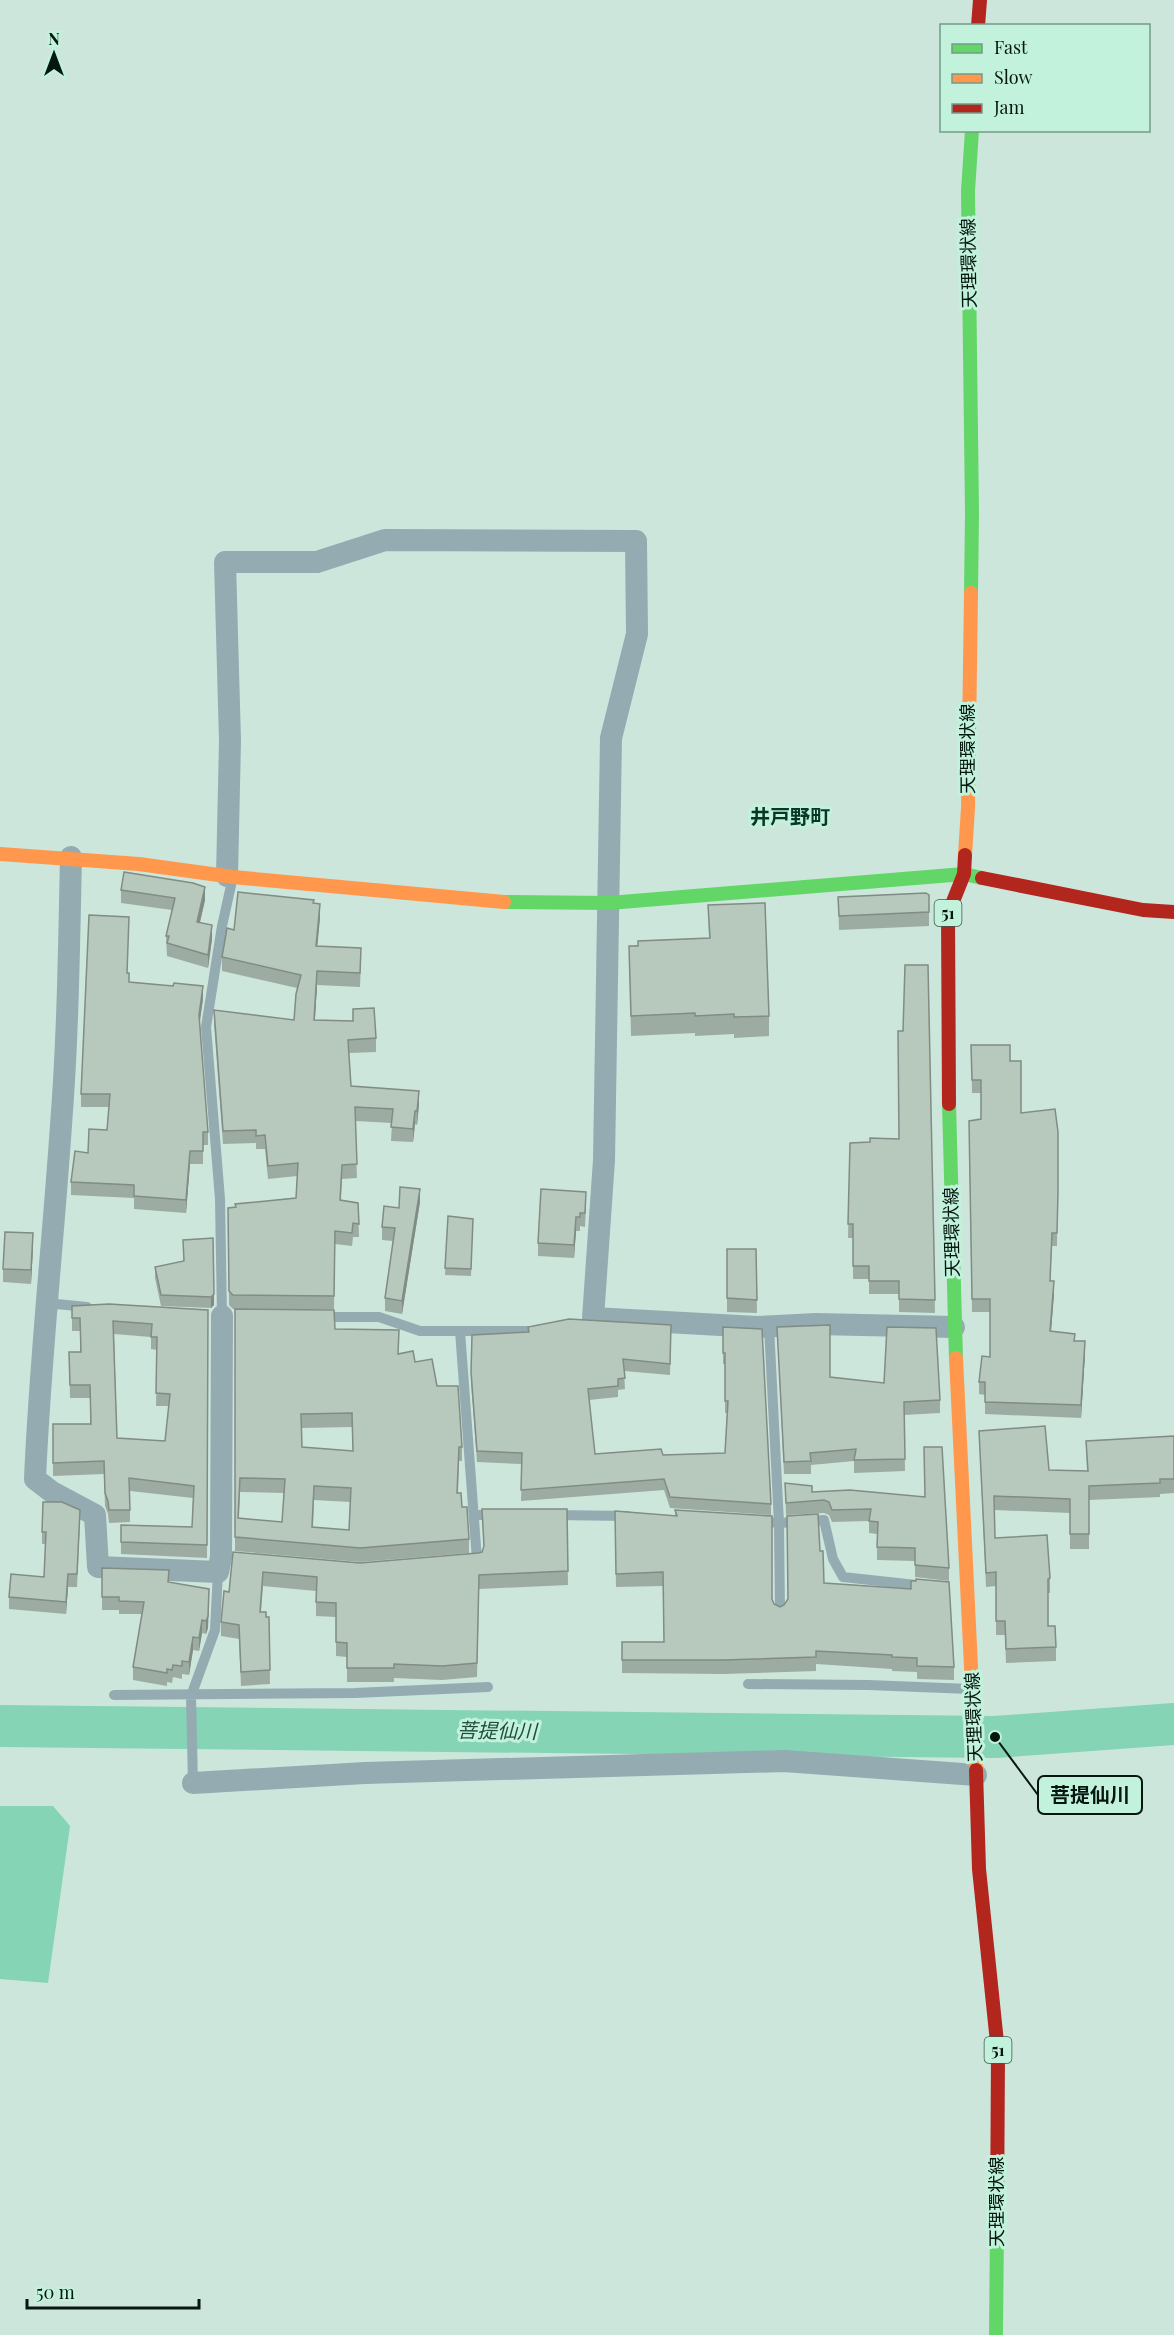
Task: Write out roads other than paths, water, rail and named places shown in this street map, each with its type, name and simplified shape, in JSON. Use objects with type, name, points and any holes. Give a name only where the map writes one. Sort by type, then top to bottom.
[{"type":"main road","points":[[978,24],[980,0]]},
{"type":"main road","name":"天理環状線","points":[[972,132],[968,191],[972,514],[968,808],[964,874],[948,914],[947,982],[962,1590],[973,1694],[979,1869],[998,2052],[996,2335]]},
{"type":"main road","points":[[0,854],[71,857],[230,876],[493,902],[609,903],[964,874],[1143,910],[1174,912]]},
{"type":"street","points":[[230,876],[230,741],[225,561],[317,562],[385,540],[636,541],[637,634],[610,738],[604,1160],[588,1319],[769,1326],[816,1324],[954,1327]]},
{"type":"street","points":[[71,857],[68,1002],[62,1125],[46,1303],[35,1479],[52,1492],[95,1515],[98,1567],[224,1563],[222,1315]]},
{"type":"street","points":[[192,1779],[784,1761],[975,1770]]},
{"type":"lane","points":[[222,1315],[220,1199],[206,1027],[230,876]]},
{"type":"lane","points":[[46,1303],[102,1309]]},
{"type":"lane","points":[[312,1316],[379,1317],[420,1331],[533,1331],[553,1325]]},
{"type":"lane","points":[[769,1326],[779,1523],[780,1613]]},
{"type":"lane","points":[[453,1562],[477,1560],[460,1331]]},
{"type":"lane","points":[[475,1515],[509,1515]]},
{"type":"lane","points":[[544,1515],[636,1516]]},
{"type":"lane","points":[[746,1520],[779,1523],[824,1520],[833,1559],[843,1577],[933,1587]]},
{"type":"lane","points":[[192,1779],[191,1699],[215,1630],[224,1563]]},
{"type":"lane","points":[[748,1684],[868,1685],[973,1694]]},
{"type":"lane","points":[[114,1695],[191,1699],[488,1687]]},
{"type":"waterway","name":"菩提仙川","points":[[0,1726],[995,1737],[1174,1724]]},
{"type":"place","name":"菩提仙川","points":[[995,1737]]},
{"type":"district","name":"井戸野町","points":[[790,817]]}]
